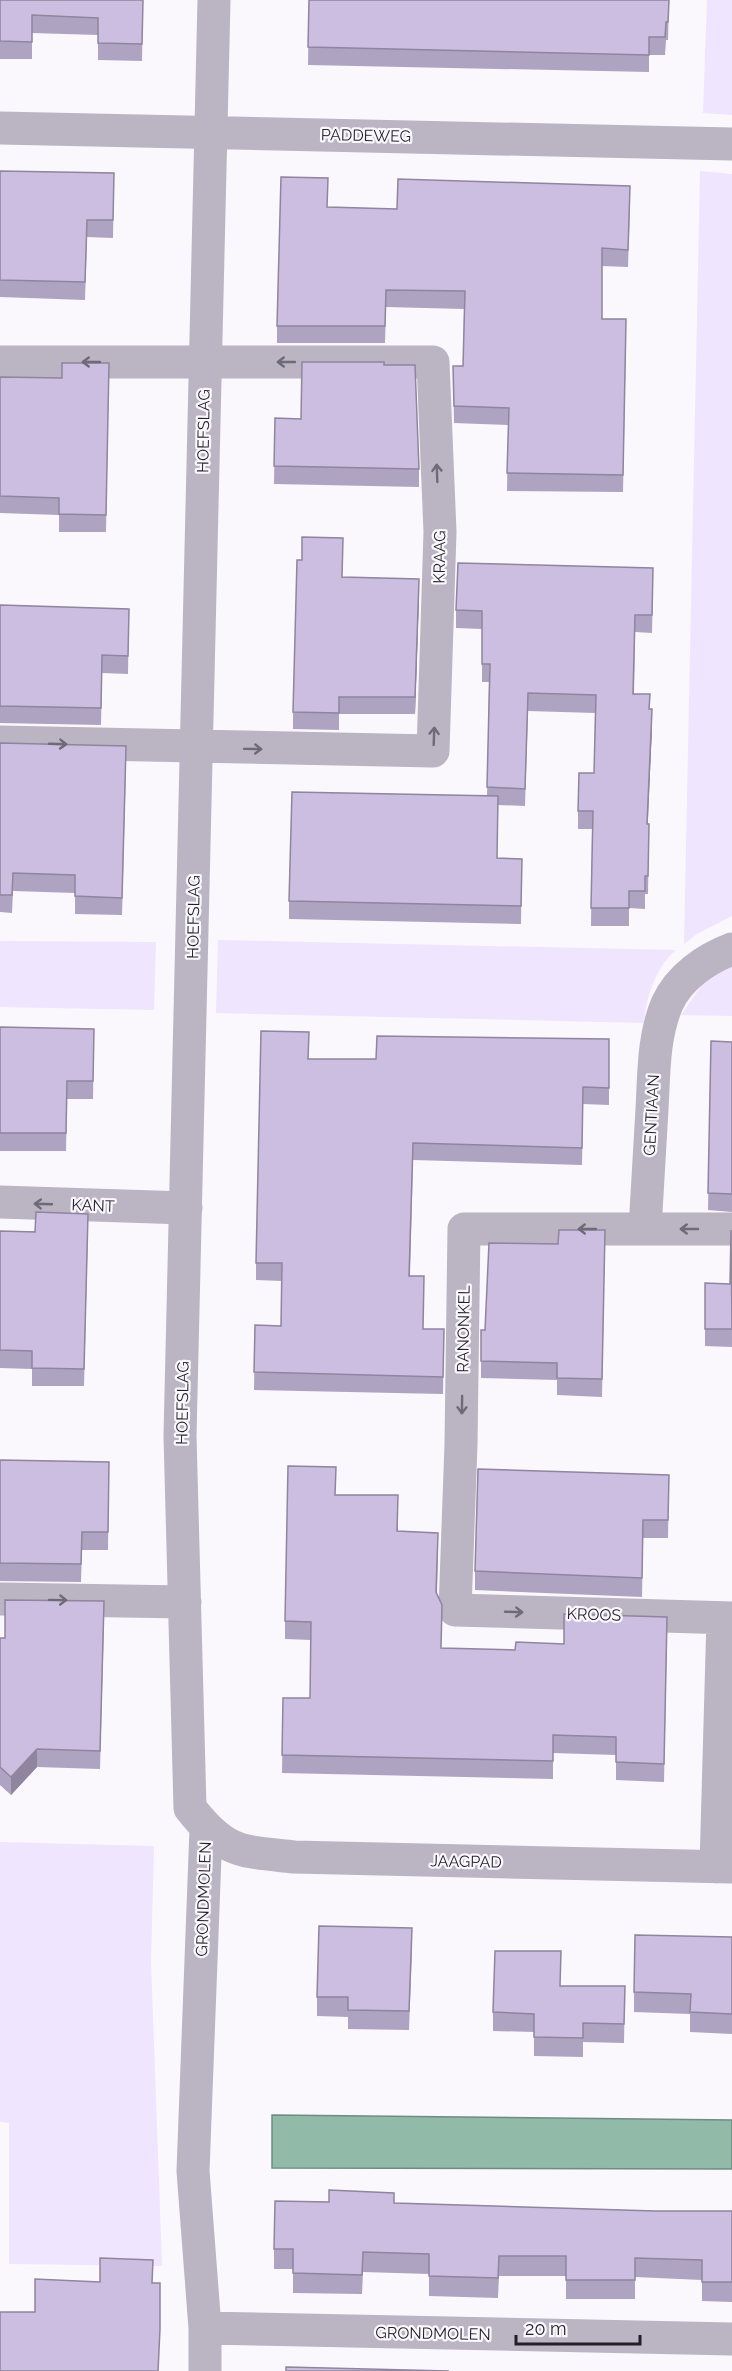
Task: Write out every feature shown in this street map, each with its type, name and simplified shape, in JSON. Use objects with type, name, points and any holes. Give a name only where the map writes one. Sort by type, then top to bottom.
[{"type":"street","name":"HOEFSLAG","points":[[207,1829],[190,1808],[180,1436],[209,132],[214,0]]},
{"type":"street","name":"PADDEWEG","points":[[0,128],[732,144]]},
{"type":"street","name":"KRAAG","points":[[0,362],[433,362],[440,532],[433,751],[196,748],[0,742]]},
{"type":"street","name":"GENTIAAN","points":[[645,1229],[655,1053],[662,1021],[668,1003],[683,981],[708,958],[732,950]]},
{"type":"street","name":"KANT","points":[[0,1202],[186,1208]]},
{"type":"street","name":"RANONKEL","points":[[455,1610],[461,1444],[464,1229],[645,1229]]},
{"type":"street","points":[[645,1229],[732,1229]]},
{"type":"street","points":[[0,1599],[185,1602]]},
{"type":"street","name":"KROOS","points":[[455,1610],[727,1618]]},
{"type":"street","points":[[724,1867],[727,1618]]},
{"type":"street","name":"JAAGPAD","points":[[207,1829],[236,1850],[294,1857],[724,1867]]},
{"type":"street","name":"GRONDMOLEN","points":[[205,2371],[205,2328],[193,2170],[207,1829]]},
{"type":"street","name":"GRONDMOLEN","points":[[205,2328],[732,2339]]},
{"type":"shaded area","points":[[707,0],[732,0],[732,115],[703,113]]},
{"type":"shaded area","points":[[700,171],[732,174],[732,916],[697,934],[684,944]]},
{"type":"shaded area","points":[[218,940],[676,950],[663,965],[653,983],[644,1023],[216,1013]]},
{"type":"shaded area","points":[[0,941],[156,942],[154,1010],[0,1007]]},
{"type":"shaded area","points":[[732,965],[732,1016],[681,1015],[706,979]]},
{"type":"shaded area","points":[[0,1842],[154,1846],[151,1961],[162,2266],[9,2264],[9,2123],[0,2122]]},
{"type":"shaded area","points":[[272,2115],[732,2120],[732,2169],[272,2168]]},
{"type":"building","points":[[0,0],[143,0],[142,44],[98,43],[98,18],[32,15],[32,42],[0,41]]},
{"type":"building","points":[[309,0],[669,0],[665,37],[649,37],[649,55],[308,47]]},
{"type":"building","points":[[0,171],[114,173],[113,220],[87,220],[85,282],[0,280]]},
{"type":"building","points":[[281,177],[328,178],[327,207],[397,209],[398,179],[630,186],[628,250],[602,248],[602,319],[626,319],[623,475],[507,473],[509,408],[454,406],[453,366],[463,366],[465,291],[386,290],[385,326],[277,326]]},
{"type":"building","points":[[302,362],[384,362],[384,365],[415,365],[419,469],[274,466],[275,418],[301,419]]},
{"type":"building","points":[[62,363],[109,363],[106,515],[59,514],[59,498],[0,496],[0,377],[62,378]]},
{"type":"building","points":[[302,537],[343,538],[342,577],[419,579],[415,697],[339,697],[339,713],[293,712],[297,560],[302,560]]},
{"type":"building","points":[[458,563],[653,568],[652,615],[635,615],[633,694],[650,694],[649,709],[652,709],[647,824],[649,824],[648,876],[645,876],[645,891],[629,891],[629,908],[591,908],[593,811],[578,811],[579,773],[594,773],[596,695],[528,693],[525,789],[487,787],[490,664],[482,664],[482,611],[456,610]]},
{"type":"building","points":[[0,605],[129,609],[128,656],[102,655],[101,708],[0,706]]},
{"type":"building","points":[[0,743],[126,746],[122,898],[75,896],[75,875],[13,873],[12,895],[0,895]]},
{"type":"building","points":[[292,792],[498,796],[497,858],[522,859],[521,906],[289,901]]},
{"type":"building","points":[[0,1027],[94,1029],[93,1081],[67,1081],[66,1133],[0,1133]]},
{"type":"building","points":[[261,1031],[309,1032],[308,1059],[376,1059],[377,1036],[609,1039],[609,1088],[583,1087],[582,1148],[413,1143],[409,1276],[424,1276],[423,1329],[444,1329],[443,1377],[254,1372],[255,1325],[281,1326],[282,1263],[256,1263]]},
{"type":"building","points":[[711,1041],[732,1042],[732,1194],[708,1193]]},
{"type":"building","points":[[36,1212],[88,1214],[84,1369],[32,1368],[32,1351],[0,1350],[0,1231],[35,1232]]},
{"type":"building","points":[[559,1230],[605,1230],[602,1379],[557,1378],[557,1363],[481,1361],[481,1330],[485,1330],[489,1243],[558,1244]]},
{"type":"building","points":[[731,1230],[732,1329],[705,1329],[705,1283],[730,1284]]},
{"type":"building","points":[[0,1460],[109,1462],[108,1532],[82,1532],[81,1564],[0,1563]]},
{"type":"building","points":[[288,1466],[336,1467],[335,1495],[398,1495],[397,1531],[438,1533],[436,1592],[442,1605],[441,1648],[515,1650],[516,1642],[564,1644],[564,1614],[667,1617],[664,1764],[616,1762],[616,1737],[553,1735],[553,1761],[282,1755],[283,1698],[310,1698],[311,1622],[285,1621]]},
{"type":"building","points":[[478,1469],[669,1475],[668,1520],[643,1520],[642,1578],[475,1571]]},
{"type":"building","points":[[5,1600],[104,1601],[100,1751],[37,1749],[11,1777],[0,1767],[0,1638],[5,1638]]},
{"type":"building","points":[[319,1926],[412,1928],[409,2011],[348,2010],[348,1997],[317,1997]]},
{"type":"building","points":[[635,1935],[732,1937],[732,2014],[690,2012],[691,1994],[634,1992]]},
{"type":"building","points":[[495,1951],[561,1951],[560,1986],[625,1986],[624,2024],[583,2023],[583,2038],[534,2037],[534,2014],[493,2012]]},
{"type":"building","points":[[329,2190],[394,2193],[394,2203],[655,2211],[732,2211],[732,2282],[702,2282],[702,2260],[635,2258],[635,2280],[566,2280],[566,2256],[499,2256],[498,2278],[429,2276],[429,2254],[363,2252],[362,2275],[293,2273],[293,2249],[274,2249],[275,2201],[329,2202]]},
{"type":"building","points":[[100,2258],[153,2260],[152,2283],[160,2283],[158,2371],[0,2371],[0,2312],[35,2312],[35,2279],[100,2282]]},
{"type":"building","points":[[286,2367],[449,2371],[286,2371]]}]
